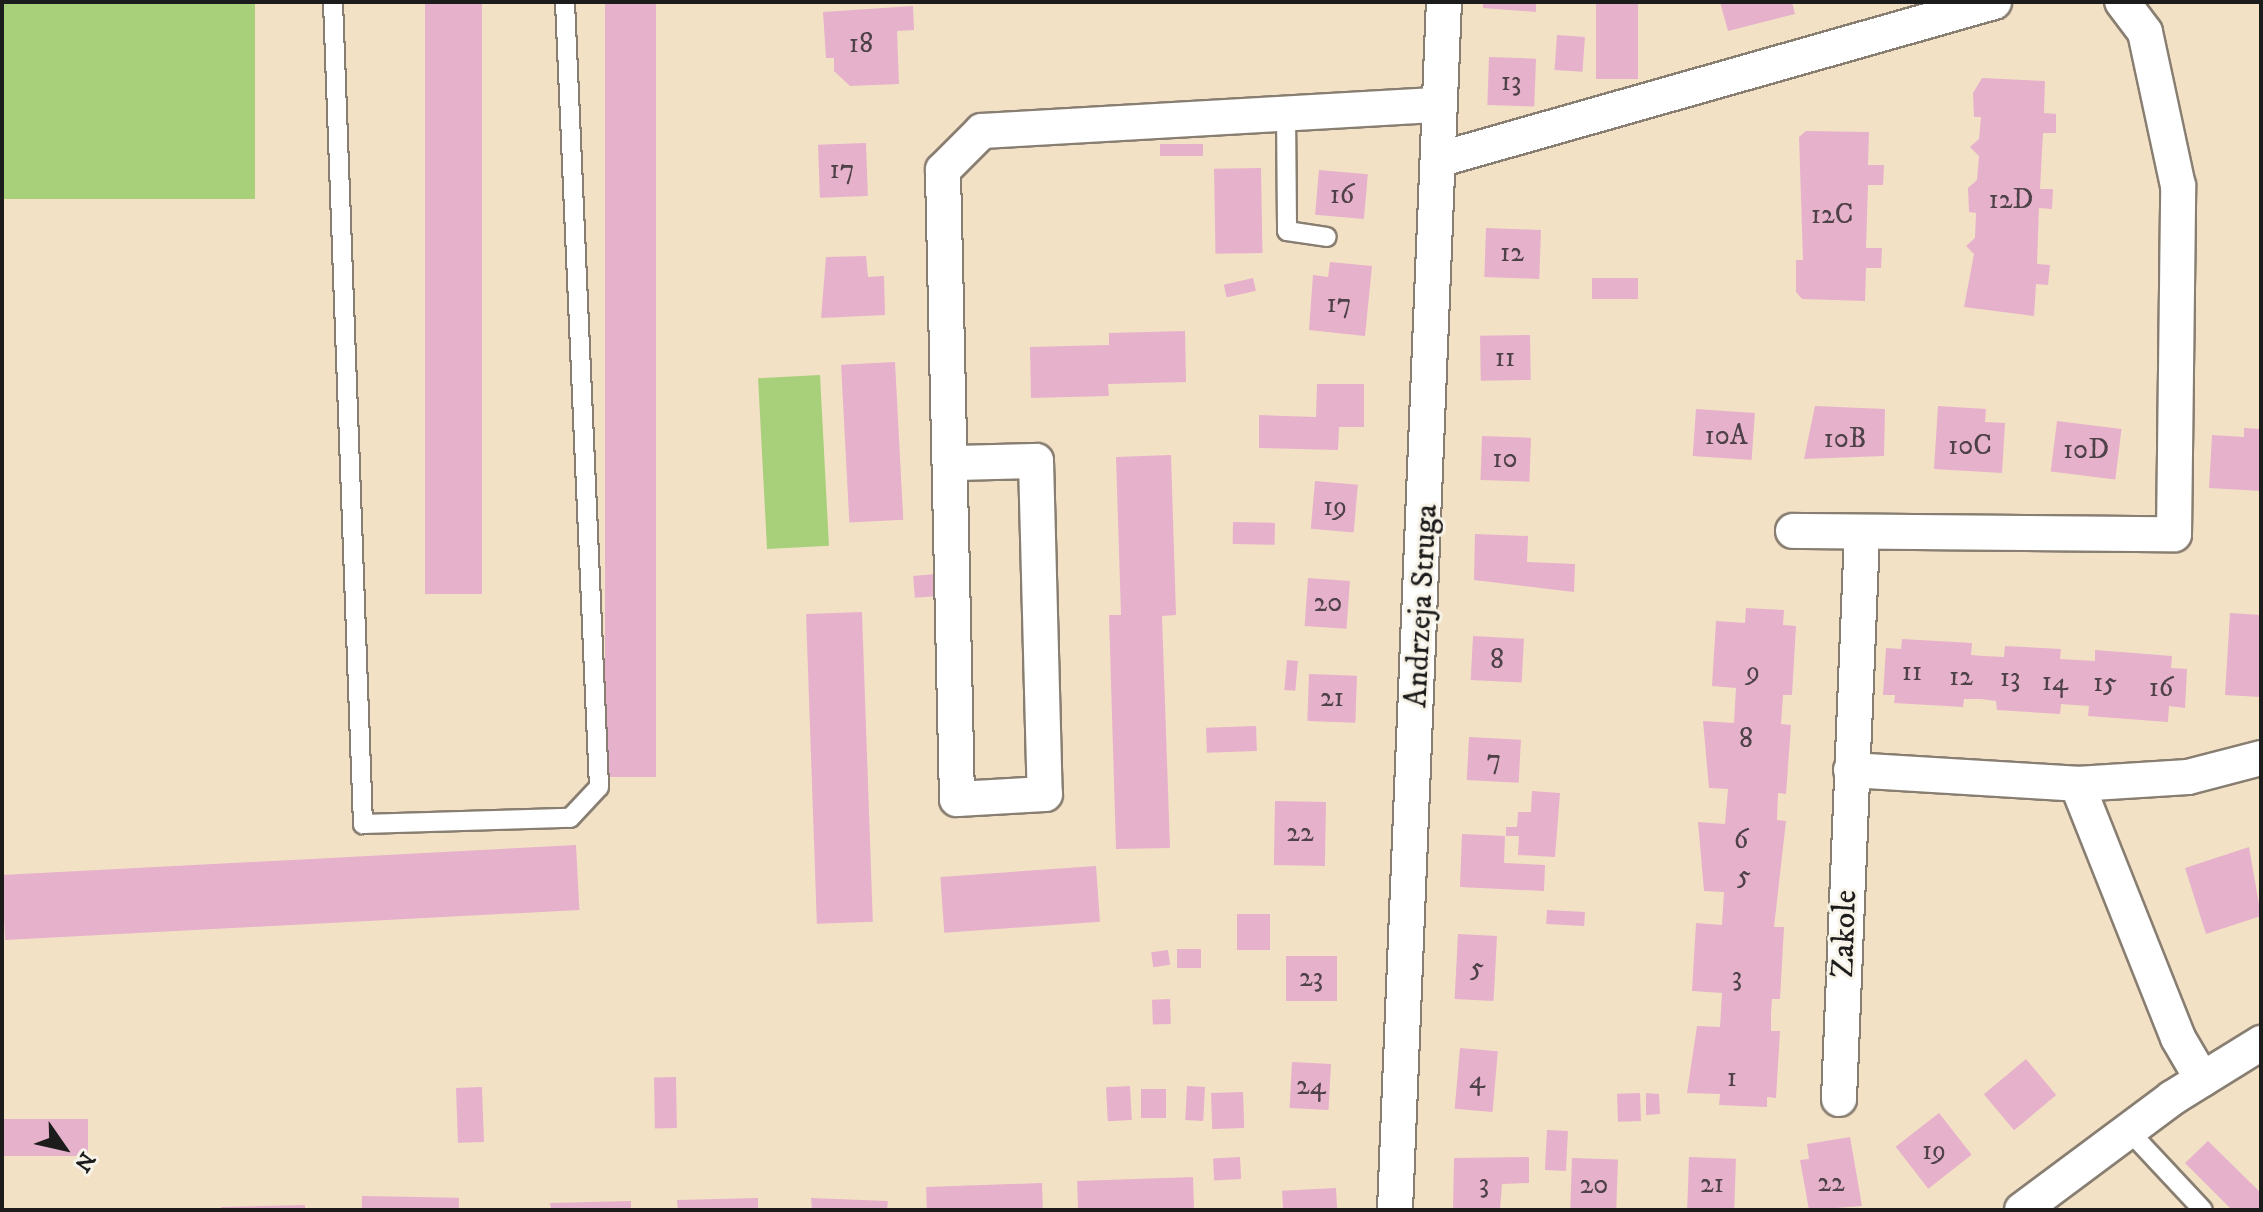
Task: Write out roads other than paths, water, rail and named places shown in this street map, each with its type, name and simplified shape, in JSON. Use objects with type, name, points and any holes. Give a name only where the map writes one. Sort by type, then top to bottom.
[{"type":"street","name":"Andrzeja Struga","points":[[1395,1210],[1441,159],[1439,105],[1444,2]]},
{"type":"street","points":[[1441,159],[1927,11],[1994,2]]},
{"type":"street","points":[[1793,531],[2174,534],[2178,186],[2145,32],[2122,2]]},
{"type":"street","points":[[954,463],[1036,461],[1045,794],[957,799],[954,463],[943,170],[974,132],[1286,111],[1439,105]]},
{"type":"street","name":"Zakole","points":[[1839,1099],[1862,533]]},
{"type":"street","points":[[1851,770],[2077,784],[2188,777],[2261,758]]},
{"type":"street","points":[[2077,784],[2178,1038],[2202,1079]]},
{"type":"street","points":[[2022,1210],[2202,1079],[2261,1043]]},
{"type":"lane","points":[[333,2],[363,824],[570,818],[599,787],[565,2]]},
{"type":"lane","points":[[1286,111],[1287,231],[1327,237]]},
{"type":"lane","points":[[2129,1131],[2203,1210]]}]
